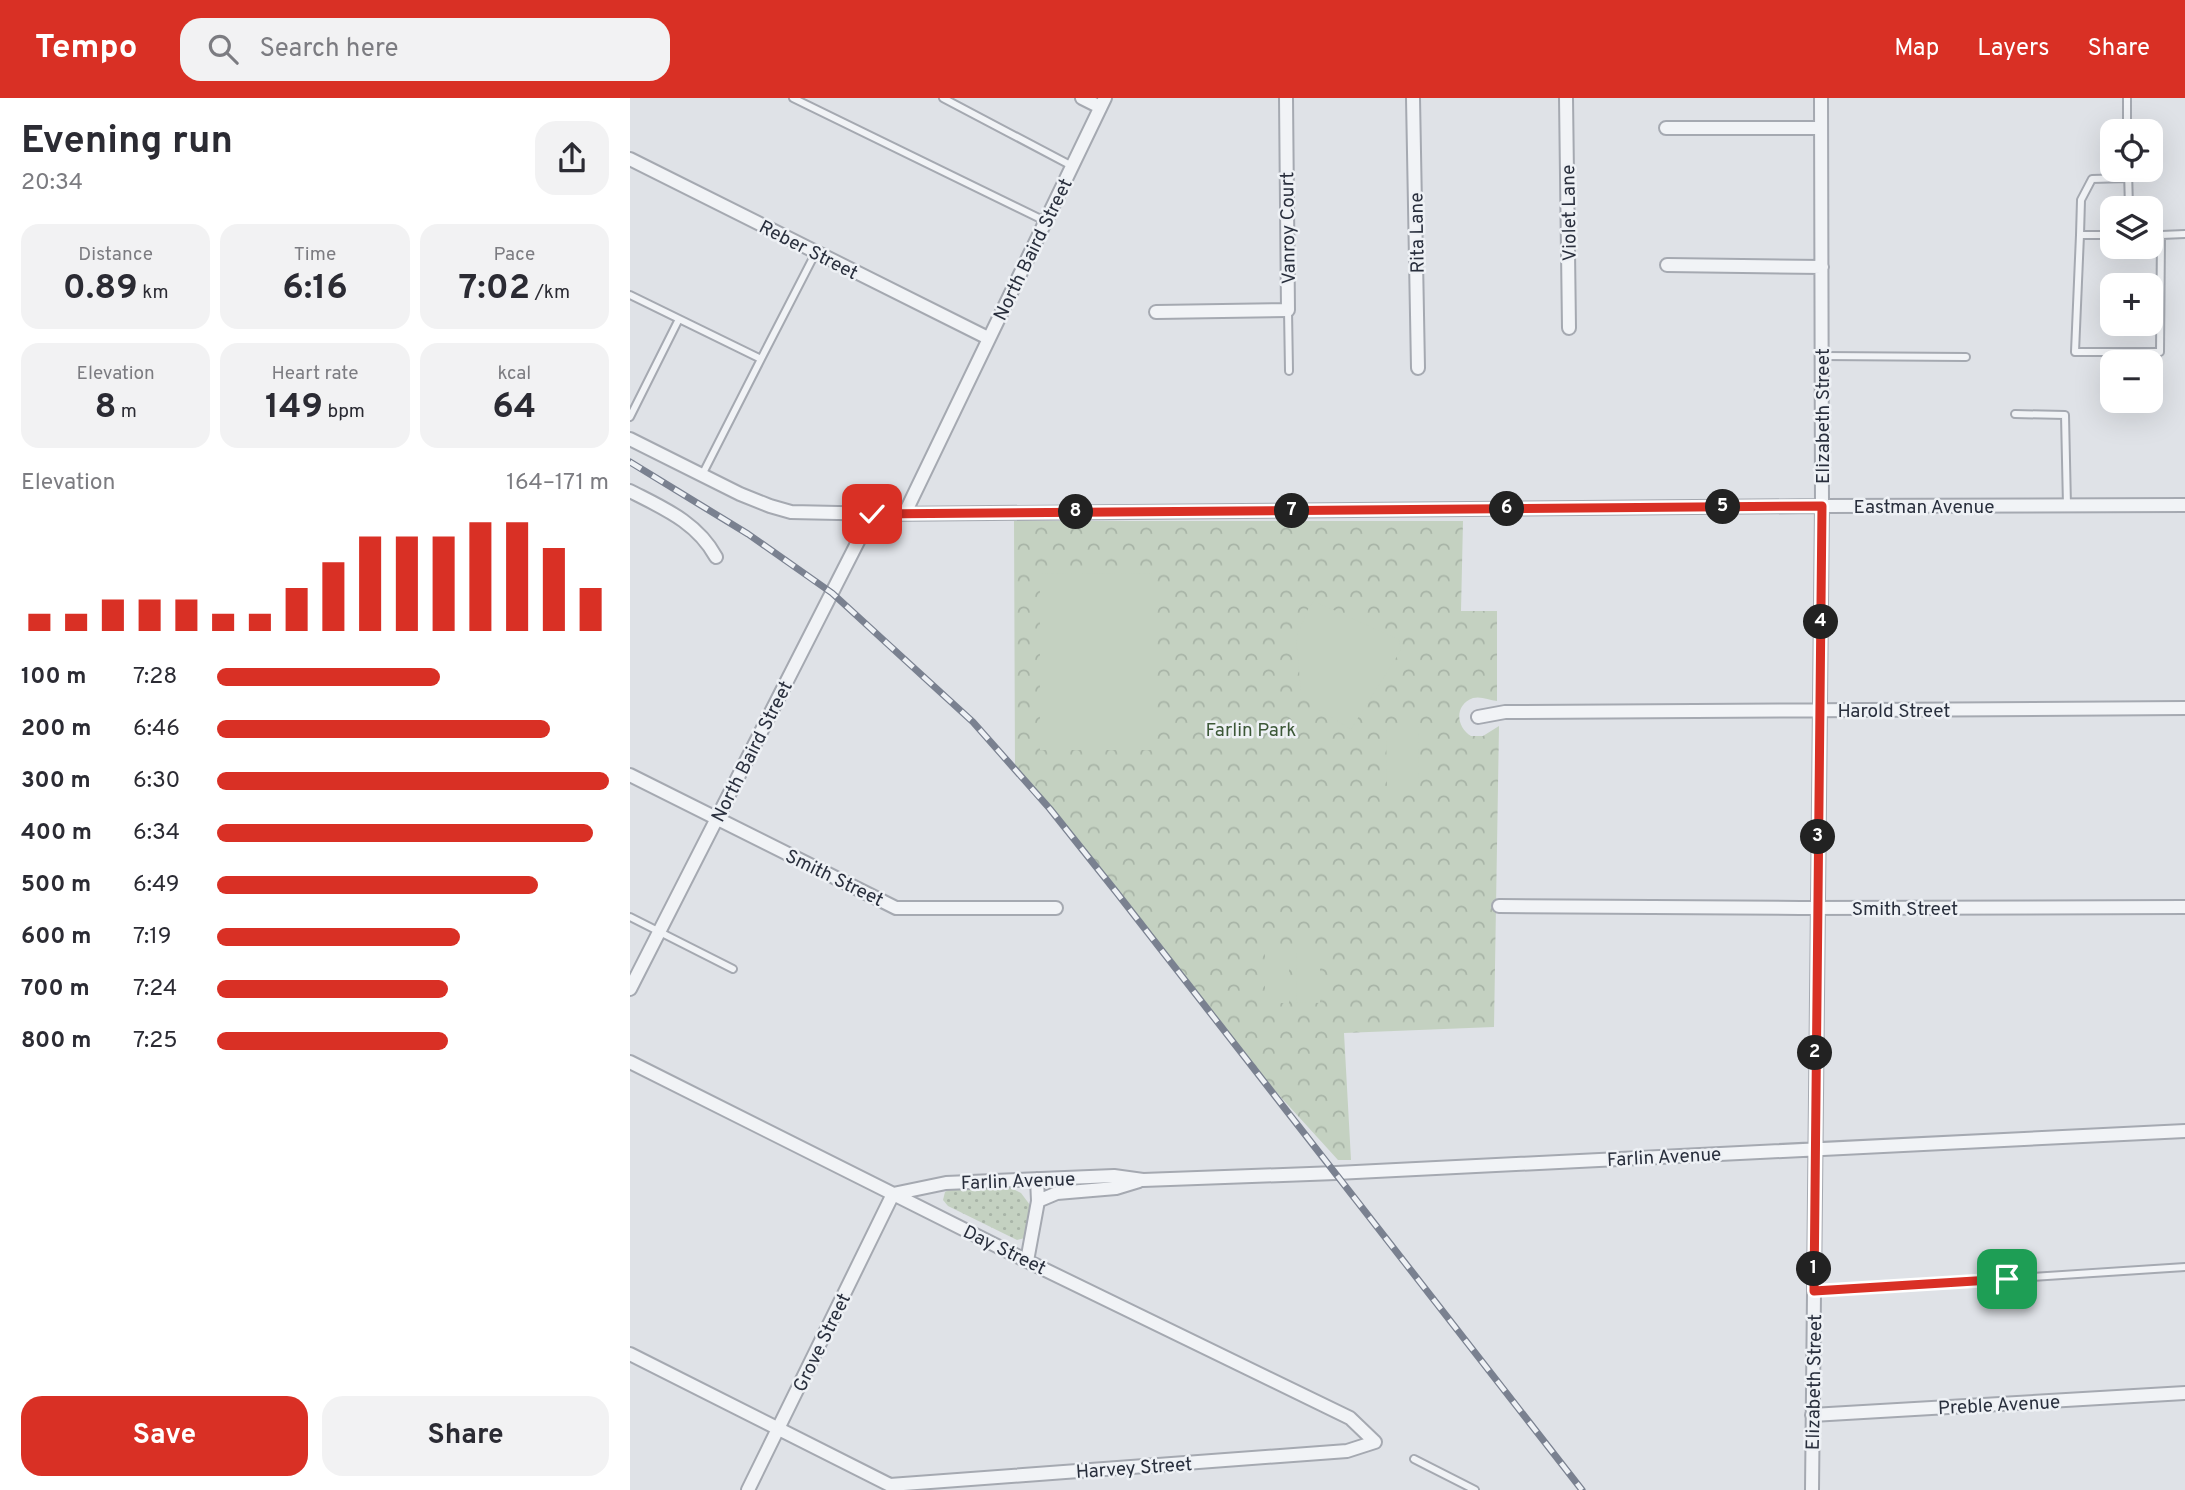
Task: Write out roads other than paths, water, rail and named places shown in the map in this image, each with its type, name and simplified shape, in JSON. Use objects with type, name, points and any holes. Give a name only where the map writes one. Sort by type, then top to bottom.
[{"type":"street","points":[[1082,98],[1102,103]]},
{"type":"street","name":"Vanroy Court","points":[[1156,312],[1288,310],[1286,98]]},
{"type":"street","name":"Rita Lane","points":[[1413,98],[1419,368]]},
{"type":"street","name":"Violet Lane","points":[[1566,98],[1569,328]]},
{"type":"street","name":"Elizabeth Street","points":[[1811,1490],[1822,506],[1821,98]]},
{"type":"street","name":"North Baird Street","points":[[905,513],[1102,103]]},
{"type":"street","points":[[1666,128],[1821,128]]},
{"type":"street","name":"Reber Street","points":[[630,159],[988,338]]},
{"type":"street","points":[[1667,265],[1822,267]]},
{"type":"street","name":"Eastman Avenue","points":[[630,439],[740,494],[791,512],[872,514],[2185,505]]},
{"type":"street","points":[[630,491],[670,511],[693,527],[704,537],[716,557]]},
{"type":"street","name":"North Baird Street","points":[[630,989],[872,514]]},
{"type":"street","name":"Harold Street","points":[[1478,717],[1505,712],[2185,708]]},
{"type":"street","name":"Smith Street","points":[[630,775],[896,908],[1056,908]]},
{"type":"street","name":"Smith Street","points":[[1499,906],[2185,907]]},
{"type":"street","name":"Day Street","points":[[630,1062],[1027,1261],[1350,1418],[1375,1442]]},
{"type":"street","name":"Farlin Avenue","points":[[894,1194],[946,1184],[1037,1179],[1115,1177],[1143,1180],[1336,1173],[2185,1132]]},
{"type":"street","points":[[1027,1261],[1038,1201],[1037,1179]]},
{"type":"street","name":"Farlin Avenue","points":[[1038,1201],[1057,1193],[1116,1188],[1143,1180]]},
{"type":"street","name":"Grove Street","points":[[748,1490],[894,1194]]},
{"type":"street","name":"Harvey Street","points":[[630,1354],[890,1485],[1347,1451],[1375,1442]]},
{"type":"street","name":"Preble Avenue","points":[[1812,1415],[2185,1393]]},
{"type":"lane","points":[[793,98],[1045,221]]},
{"type":"lane","points":[[943,98],[1072,166]]},
{"type":"lane","points":[[2127,98],[2127,119]]},
{"type":"lane","points":[[2100,179],[2092,179],[2081,200],[2076,352],[2160,352],[2161,259]]},
{"type":"lane","points":[[2163,234],[2185,234]]},
{"type":"lane","points":[[2080,235],[2100,235]]},
{"type":"lane","points":[[702,475],[816,252]]},
{"type":"lane","points":[[630,295],[761,359]]},
{"type":"lane","points":[[1288,310],[1289,371]]},
{"type":"lane","points":[[630,418],[679,319]]},
{"type":"lane","points":[[1822,356],[1966,357]]},
{"type":"lane","points":[[2015,415],[2065,415],[2067,506]]},
{"type":"lane","points":[[630,917],[733,970]]},
{"type":"lane","points":[[1814,1291],[2185,1267]]},
{"type":"lane","points":[[1414,1459],[1475,1490]]},
{"type":"railway","points":[[630,462],[748,534],[832,593],[973,722],[1050,809],[1117,893],[1582,1490]]},
{"type":"park label","name":"Farlin Park","points":[[1251,729]]}]
